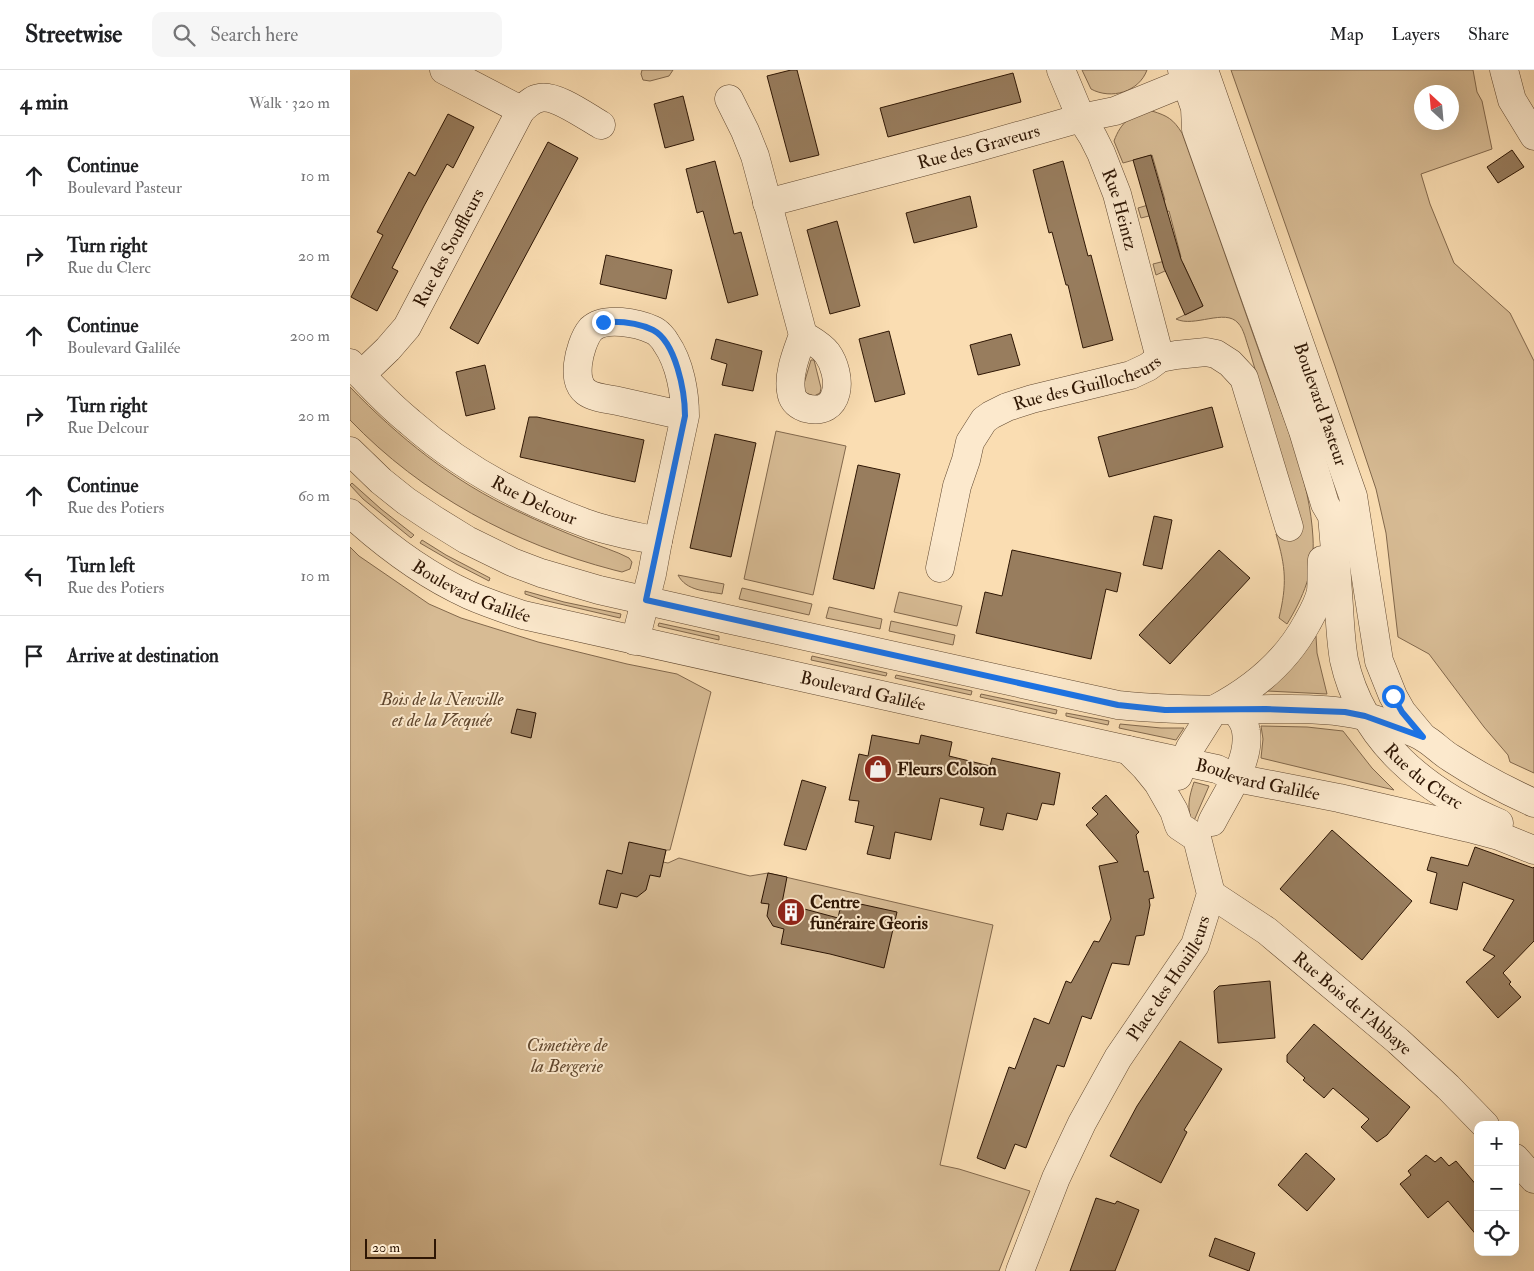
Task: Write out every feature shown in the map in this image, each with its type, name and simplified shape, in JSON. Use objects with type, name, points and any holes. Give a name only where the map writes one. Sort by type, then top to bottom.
[{"type":"street","points":[[444,70],[521,110],[533,100],[542,97],[553,98],[601,125]]},
{"type":"street","name":"Rue Heintz","points":[[1060,70],[1081,118],[1093,137],[1117,194],[1160,358]]},
{"type":"street","points":[[1504,70],[1512,100],[1534,136]]},
{"type":"street","name":"Rue des Graveurs","points":[[767,203],[972,150],[1081,118],[1115,111],[1191,74]]},
{"type":"street","name":"Boulevard Pasteur","points":[[1191,74],[1196,129],[1302,431],[1325,504],[1332,516],[1344,660],[1351,683],[1365,716]]},
{"type":"street","name":"Boulevard Pasteur","points":[[1191,74],[1353,496],[1361,537],[1376,648],[1382,671],[1402,712],[1423,737]]},
{"type":"street","points":[[729,99],[755,156],[802,335]]},
{"type":"street","name":"Rue des Souffleurs","points":[[355,369],[388,349],[407,327],[521,110]]},
{"type":"street","name":"Rue des Guillocheurs","points":[[940,568],[957,486],[970,442],[984,420],[1007,407],[1131,375],[1148,367],[1160,358],[1195,352],[1216,354],[1230,363],[1244,378],[1289,527]]},
{"type":"street","name":"Rue Delcour","points":[[355,369],[411,423],[436,443],[489,478],[529,500],[589,525],[658,542]]},
{"type":"street","points":[[635,641],[646,600],[685,416]]},
{"type":"street","points":[[350,451],[406,501],[432,519],[512,562],[570,582],[1118,705],[1165,710],[1266,709],[1323,711],[1345,712],[1365,716]]},
{"type":"street","name":"Boulevard Pasteur","points":[[1224,710],[1236,698],[1269,673],[1301,634],[1312,614],[1321,592],[1322,544],[1320,518],[1325,504]]},
{"type":"street","name":"Boulevard Galilée","points":[[350,513],[402,556],[437,578],[469,595],[523,615],[1128,750],[1183,760],[1217,769],[1236,778],[1401,812]]},
{"type":"street","points":[[1174,811],[1176,784],[1183,760],[1224,710]]},
{"type":"street","points":[[1205,830],[1236,778],[1244,754],[1246,737],[1243,722],[1224,710]]},
{"type":"street","name":"Rue du Clerc","points":[[1365,716],[1423,737],[1470,770],[1534,803]]},
{"type":"street","name":"Rue du Clerc","points":[[1365,716],[1384,743],[1407,767],[1428,784],[1455,802],[1488,819],[1534,838]]},
{"type":"street","points":[[1128,750],[1154,778],[1174,811],[1179,826],[1205,830]]},
{"type":"street","points":[[1205,830],[1236,799],[1249,792],[1271,785]]},
{"type":"street","name":"Rue du Clerc","points":[[1401,812],[1499,836],[1534,850]]},
{"type":"street","name":"Place des Houilleurs","points":[[1020,1271],[1056,1178],[1082,1122],[1118,1058],[1195,945],[1211,894],[1205,830]]},
{"type":"street","name":"Rue Bois de l'Abbaye","points":[[1211,894],[1267,931],[1398,1041],[1448,1087],[1481,1121]]},
{"type":"street","points":[[1519,1162],[1534,1179]]},
{"type":"green space","points":[[642,70],[673,70],[669,76],[650,81],[643,80]]},
{"type":"green space","points":[[1082,70],[1147,70],[1138,84],[1131,89],[1115,94],[1107,94],[1091,89]]},
{"type":"green space","points":[[1231,70],[1473,70],[1477,92],[1482,101],[1492,149],[1421,174],[1430,204],[1454,263],[1510,313],[1534,361],[1534,773],[1510,762],[1508,755],[1484,727],[1429,654],[1398,637],[1386,533],[1376,489]]},
{"type":"green space","points":[[1152,111],[1170,119],[1182,133],[1302,473],[1311,516],[1313,538],[1312,561],[1303,594],[1287,624],[1279,618],[1284,576],[1282,557],[1276,534],[1302,526],[1245,335],[1238,323],[1225,317],[1191,321],[1176,319],[1203,306],[1183,263],[1156,275],[1153,264],[1181,257],[1169,211],[1141,218],[1138,208],[1165,200],[1152,155],[1123,163],[1114,141],[1120,129],[1128,120],[1138,114]]},
{"type":"green space","points":[[811,360],[814,360],[821,388],[820,393],[814,396],[806,393],[803,387]]},
{"type":"green space","points":[[350,387],[407,441],[449,472],[517,511],[629,558],[632,562],[630,569],[622,572],[614,570],[541,546],[506,531],[439,494],[378,447],[350,420]]},
{"type":"green space","points":[[776,431],[846,446],[813,595],[744,579]]},
{"type":"green space","points":[[352,483],[414,535],[411,538],[363,499],[350,485]]},
{"type":"green space","points":[[422,540],[490,578],[489,581],[420,543]]},
{"type":"green space","name":"Cimetière de la Bergerie","points":[[350,547],[359,556],[429,604],[461,618],[538,642],[677,674],[711,692],[670,850],[666,850],[663,862],[668,863],[679,858],[750,876],[768,873],[993,925],[940,1165],[1030,1191],[999,1271],[350,1271]]},
{"type":"green space","points":[[678,575],[724,584],[722,594],[691,587]]},
{"type":"green space","points":[[742,588],[812,604],[809,615],[739,599]]},
{"type":"green space","points":[[525,591],[564,602],[621,614],[620,618],[543,600],[525,594]]},
{"type":"green space","points":[[899,592],[962,606],[957,626],[894,612]]},
{"type":"green space","points":[[829,607],[882,619],[880,629],[826,618]]},
{"type":"green space","points":[[891,621],[955,635],[953,645],[889,631]]},
{"type":"green space","points":[[659,623],[719,636],[719,640],[658,626]]},
{"type":"green space","points":[[1316,636],[1317,653],[1327,694],[1267,691],[1297,661]]},
{"type":"green space","points":[[812,656],[887,673],[886,676],[811,660]]},
{"type":"green space","points":[[896,675],[972,691],[971,695],[895,678]]},
{"type":"green space","points":[[981,694],[1057,710],[1056,714],[980,697]]},
{"type":"green space","points":[[1066,713],[1109,721],[1108,725],[1066,716]]},
{"type":"green space","points":[[1120,724],[1184,728],[1176,740],[1119,728]]},
{"type":"green space","points":[[1261,726],[1307,727],[1343,731],[1372,768],[1394,790],[1261,758],[1263,739]]},
{"type":"green space","points":[[1194,782],[1209,786],[1193,823],[1189,813],[1189,803]]},
{"type":"building","points":[[797,70],[819,155],[790,162],[767,76]]},
{"type":"building","points":[[1013,73],[1021,102],[888,137],[880,108]]},
{"type":"building","points":[[683,96],[694,140],[665,148],[654,104]]},
{"type":"building","points":[[448,114],[474,127],[453,168],[447,164],[424,206],[392,268],[398,271],[377,311],[351,297],[383,235],[377,232],[409,172],[415,176]]},
{"type":"building","points":[[548,142],[578,158],[478,344],[450,328]]},
{"type":"building","points":[[1512,150],[1524,167],[1498,183],[1487,167]]},
{"type":"building","points":[[1151,155],[1181,259],[1203,306],[1185,315],[1164,268],[1133,160]]},
{"type":"building","points":[[715,161],[734,234],[741,232],[758,295],[728,303],[703,211],[697,213],[686,169]]},
{"type":"building","points":[[1063,161],[1088,256],[1091,255],[1113,340],[1083,348],[1068,285],[1066,285],[1052,232],[1049,233],[1033,170]]},
{"type":"building","points":[[970,196],[977,227],[914,243],[906,213]]},
{"type":"building","points":[[837,221],[860,306],[830,314],[807,230]]},
{"type":"building","points":[[606,255],[672,270],[666,299],[600,284]]},
{"type":"building","points":[[889,331],[905,394],[875,402],[859,339]]},
{"type":"building","points":[[1011,334],[1020,365],[978,375],[970,345]]},
{"type":"building","points":[[716,339],[762,351],[753,391],[722,385],[727,364],[711,359]]},
{"type":"building","points":[[485,365],[495,409],[466,416],[456,372]]},
{"type":"building","points":[[1212,407],[1223,447],[1109,477],[1098,437]]},
{"type":"building","points":[[529,417],[537,417],[644,440],[635,482],[520,457]]},
{"type":"building","points":[[715,434],[756,443],[731,557],[690,548]]},
{"type":"building","points":[[858,465],[900,474],[874,589],[833,579]]},
{"type":"building","points":[[1154,516],[1172,520],[1162,569],[1143,565]]},
{"type":"building","points":[[1012,550],[1121,573],[1117,592],[1106,589],[1091,659],[976,633],[985,592],[1002,596]]},
{"type":"building","points":[[1219,550],[1250,578],[1170,664],[1139,635]]},
{"type":"building","points":[[517,709],[536,713],[531,738],[511,733]]},
{"type":"building","points":[[872,735],[919,744],[921,735],[952,742],[949,756],[990,766],[992,758],[1060,773],[1054,805],[1042,803],[1037,820],[1007,813],[1003,830],[980,825],[984,808],[940,798],[931,840],[895,832],[890,859],[867,854],[874,826],[855,822],[859,801],[849,800],[859,754],[868,756]]},
{"type":"building","points":[[802,780],[826,787],[806,850],[784,845]]},
{"type":"building","points":[[1106,795],[1139,832],[1136,835],[1144,872],[1148,871],[1154,898],[1149,899],[1150,905],[1144,935],[1136,936],[1129,965],[1112,963],[1091,1019],[1082,1016],[1064,1067],[1057,1065],[1026,1148],[1015,1144],[1005,1169],[977,1158],[1009,1067],[1015,1069],[1034,1018],[1049,1024],[1066,981],[1071,983],[1094,941],[1099,942],[1111,919],[1099,866],[1118,862],[1086,825],[1098,814],[1092,808]]},
{"type":"building","points":[[1332,830],[1412,901],[1362,960],[1280,889]]},
{"type":"building","points":[[629,842],[666,850],[660,877],[650,875],[646,890],[637,897],[621,893],[617,908],[599,904],[607,870],[622,874]]},
{"type":"building","points":[[1475,847],[1534,867],[1534,941],[1503,973],[1511,982],[1509,984],[1521,997],[1498,1018],[1466,982],[1495,956],[1483,950],[1514,900],[1463,882],[1457,910],[1430,903],[1437,873],[1427,870],[1431,857],[1468,866]]},
{"type":"building","points":[[768,873],[787,877],[782,903],[838,918],[842,900],[897,912],[884,968],[781,944],[784,929],[773,926],[767,916],[769,904],[761,903]]},
{"type":"building","points":[[1270,981],[1275,1038],[1218,1043],[1214,991],[1219,986]]},
{"type":"building","points":[[1314,1024],[1410,1107],[1387,1135],[1377,1142],[1361,1127],[1369,1119],[1333,1088],[1324,1098],[1303,1080],[1305,1078],[1287,1062],[1287,1055]]},
{"type":"building","points":[[1180,1041],[1222,1069],[1184,1130],[1187,1132],[1161,1183],[1110,1156],[1137,1106]]},
{"type":"building","points":[[1306,1153],[1335,1179],[1307,1211],[1278,1185]]},
{"type":"building","points":[[1426,1155],[1435,1162],[1441,1157],[1449,1166],[1456,1161],[1474,1182],[1474,1232],[1448,1201],[1428,1218],[1400,1184],[1411,1175],[1408,1171]]},
{"type":"building","points":[[1096,1198],[1115,1204],[1117,1201],[1139,1210],[1115,1271],[1070,1271]]},
{"type":"building","points":[[1215,1238],[1255,1253],[1249,1271],[1209,1256]]},
{"type":"place","name":"Fleurs Colson","points":[[878,769]]},
{"type":"place","name":"Centre funéraire Georis","points":[[791,912]]},
{"type":"route","points":[[603,322],[615,321],[638,325],[654,331],[666,343],[674,358],[685,402],[685,416],[646,600],[1118,705],[1165,710],[1266,709],[1345,712],[1365,716],[1423,737],[1402,712],[1393,696]]},
{"type":"park label","name":"Bois de la Neuville et de la Vecquée","points":[[442,709]]}]
